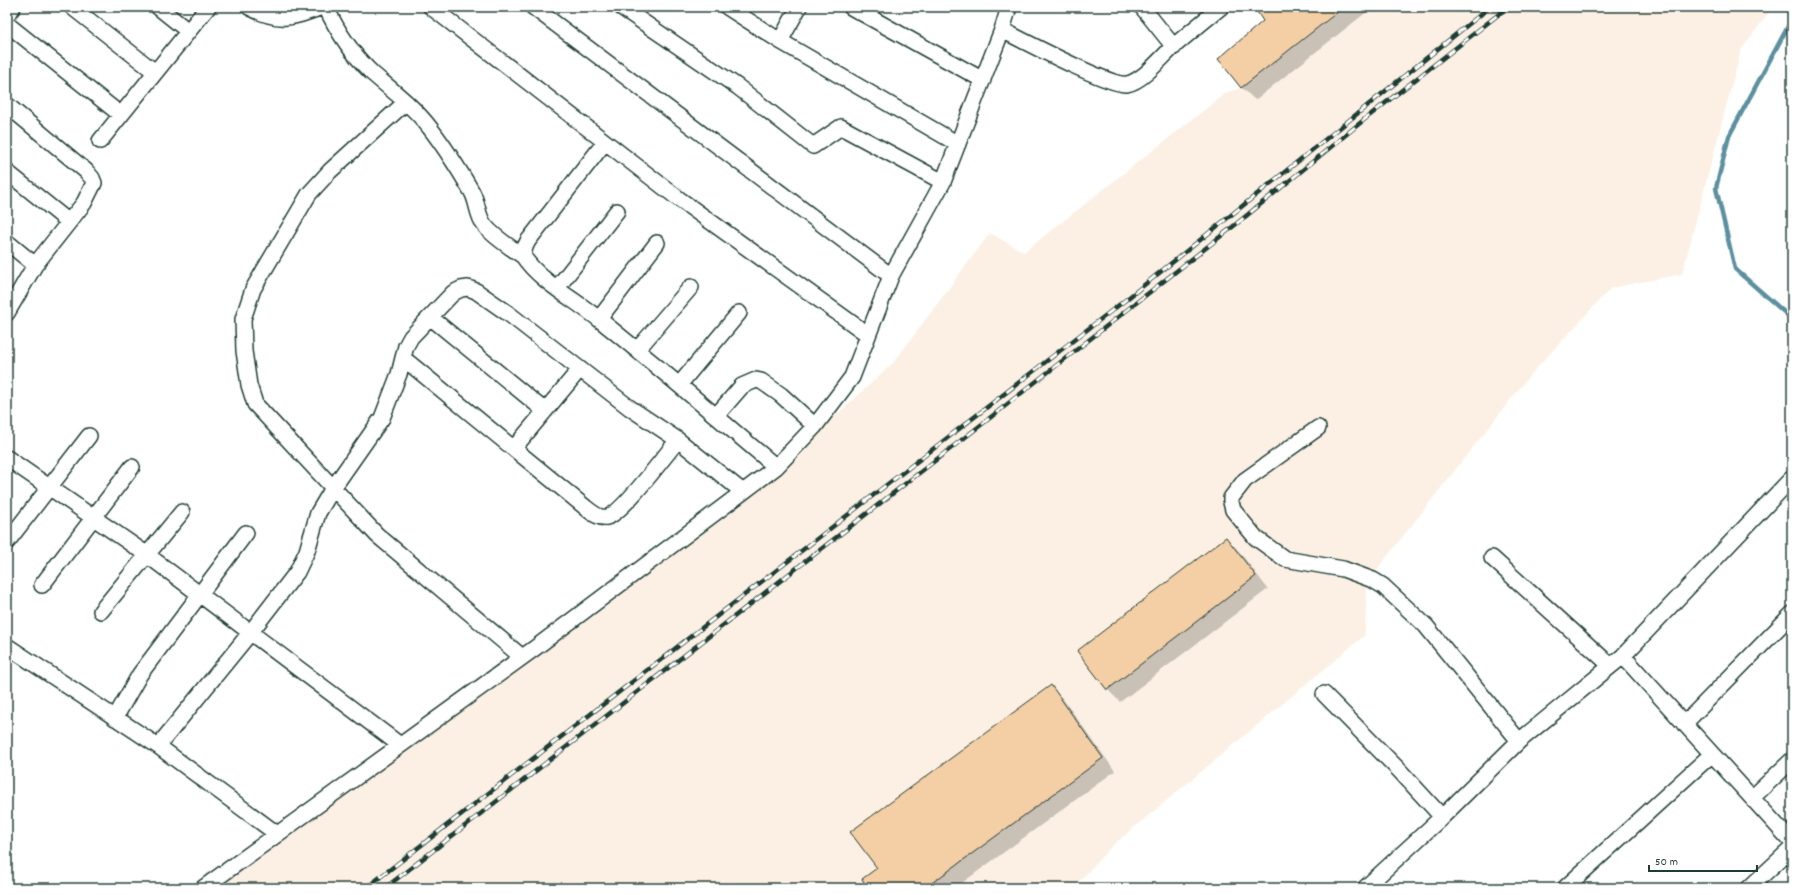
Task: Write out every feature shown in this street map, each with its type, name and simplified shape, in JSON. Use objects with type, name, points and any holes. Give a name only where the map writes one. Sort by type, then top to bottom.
[{"type":"street","points":[[7,15],[13,7]]},
{"type":"street","points":[[72,7],[155,72]]},
{"type":"street","points":[[158,7],[188,31]]},
{"type":"street","points":[[100,142],[208,7]]},
{"type":"street","points":[[249,7],[273,17],[285,18],[298,16],[322,7]]},
{"type":"street","points":[[326,7],[334,24],[345,40],[372,72],[406,102],[430,128],[472,193],[483,224],[497,238],[523,256],[527,262],[557,288],[599,319],[637,350],[776,467]]},
{"type":"street","points":[[431,7],[691,208],[867,334]]},
{"type":"street","points":[[533,7],[891,276]]},
{"type":"street","points":[[621,7],[738,87],[813,146],[841,127],[944,182]]},
{"type":"street","points":[[728,7],[780,41],[958,144]]},
{"type":"street","points":[[780,41],[799,7]]},
{"type":"street","points":[[851,7],[983,80]]},
{"type":"street","points":[[203,888],[522,657],[743,492],[776,467],[815,426],[852,377],[867,334],[891,276],[944,182],[1002,30],[1009,7]]},
{"type":"street","points":[[1142,7],[1174,47]]},
{"type":"street","points":[[1002,30],[1117,84],[1128,84],[1138,79],[1221,7]]},
{"type":"street","points":[[7,24],[121,115]]},
{"type":"street","points":[[406,102],[330,171],[309,194],[253,289],[244,319],[244,351],[249,385],[255,404],[377,535],[522,657]]},
{"type":"street","points":[[7,105],[92,178],[94,183],[89,195],[36,265],[8,307]]},
{"type":"street","points":[[523,256],[524,247],[528,241],[605,142]]},
{"type":"street","points":[[7,172],[69,222]]},
{"type":"street","points":[[557,288],[616,211]]},
{"type":"street","points":[[7,242],[36,265]]},
{"type":"street","points":[[599,319],[657,244]]},
{"type":"street","points":[[637,350],[691,287]]},
{"type":"street","points":[[158,746],[250,633],[297,572],[307,551],[318,512],[382,418],[406,346],[411,337],[452,292],[468,288],[476,291],[509,314],[630,408],[678,440],[743,492]]},
{"type":"street","points":[[679,385],[738,313]]},
{"type":"street","points":[[430,317],[545,411]]},
{"type":"street","points":[[403,358],[593,513],[601,517],[607,517],[622,507],[678,440]]},
{"type":"street","points":[[514,448],[580,369]]},
{"type":"street","points":[[716,416],[742,386],[756,380],[769,386],[815,426]]},
{"type":"street","points":[[1318,428],[1245,480],[1231,498],[1233,510],[1256,538],[1285,559],[1343,569],[1373,580],[1426,626],[1519,741]]},
{"type":"street","points":[[7,542],[89,436]]},
{"type":"street","points":[[7,458],[146,554],[400,745]]},
{"type":"street","points":[[42,585],[132,467]]},
{"type":"street","points":[[1364,888],[1442,817],[1519,741],[1622,656],[1792,478]]},
{"type":"street","points":[[101,611],[146,554],[182,512]]},
{"type":"street","points":[[115,718],[140,674],[246,534]]},
{"type":"street","points":[[1492,558],[1611,666]]},
{"type":"street","points":[[1684,724],[1792,614]]},
{"type":"street","points":[[7,646],[158,746],[277,834]]},
{"type":"street","points":[[1622,656],[1792,842]]},
{"type":"street","points":[[1324,694],[1399,770],[1442,817]]},
{"type":"street","points":[[1565,888],[1712,754]]},
{"type":"street","points":[[1752,798],[1792,760]]},
{"type":"street","points":[[1749,888],[1792,848]]},
{"type":"shaded area","points":[[1346,7],[1773,7],[1741,50],[1682,274],[1611,288],[1530,375],[1367,582],[1365,635],[1112,846],[1073,888],[218,888],[607,606],[843,409],[894,362],[990,233],[1024,252],[1227,92],[1241,88]]},
{"type":"building","points":[[1254,7],[1344,7],[1241,88],[1218,59],[1263,21]]},
{"type":"building","points":[[1226,537],[1256,576],[1107,690],[1077,651]]},
{"type":"building","points":[[1051,685],[1103,758],[925,888],[868,888],[862,879],[877,868],[850,832]]},
{"type":"waterway","points":[[1792,19],[1729,136],[1716,188],[1735,269],[1792,319]]},
{"type":"railway","points":[[366,888],[1128,298],[1490,7]]},
{"type":"railway","points":[[385,888],[977,428],[1235,225],[1365,119],[1508,7]]}]
